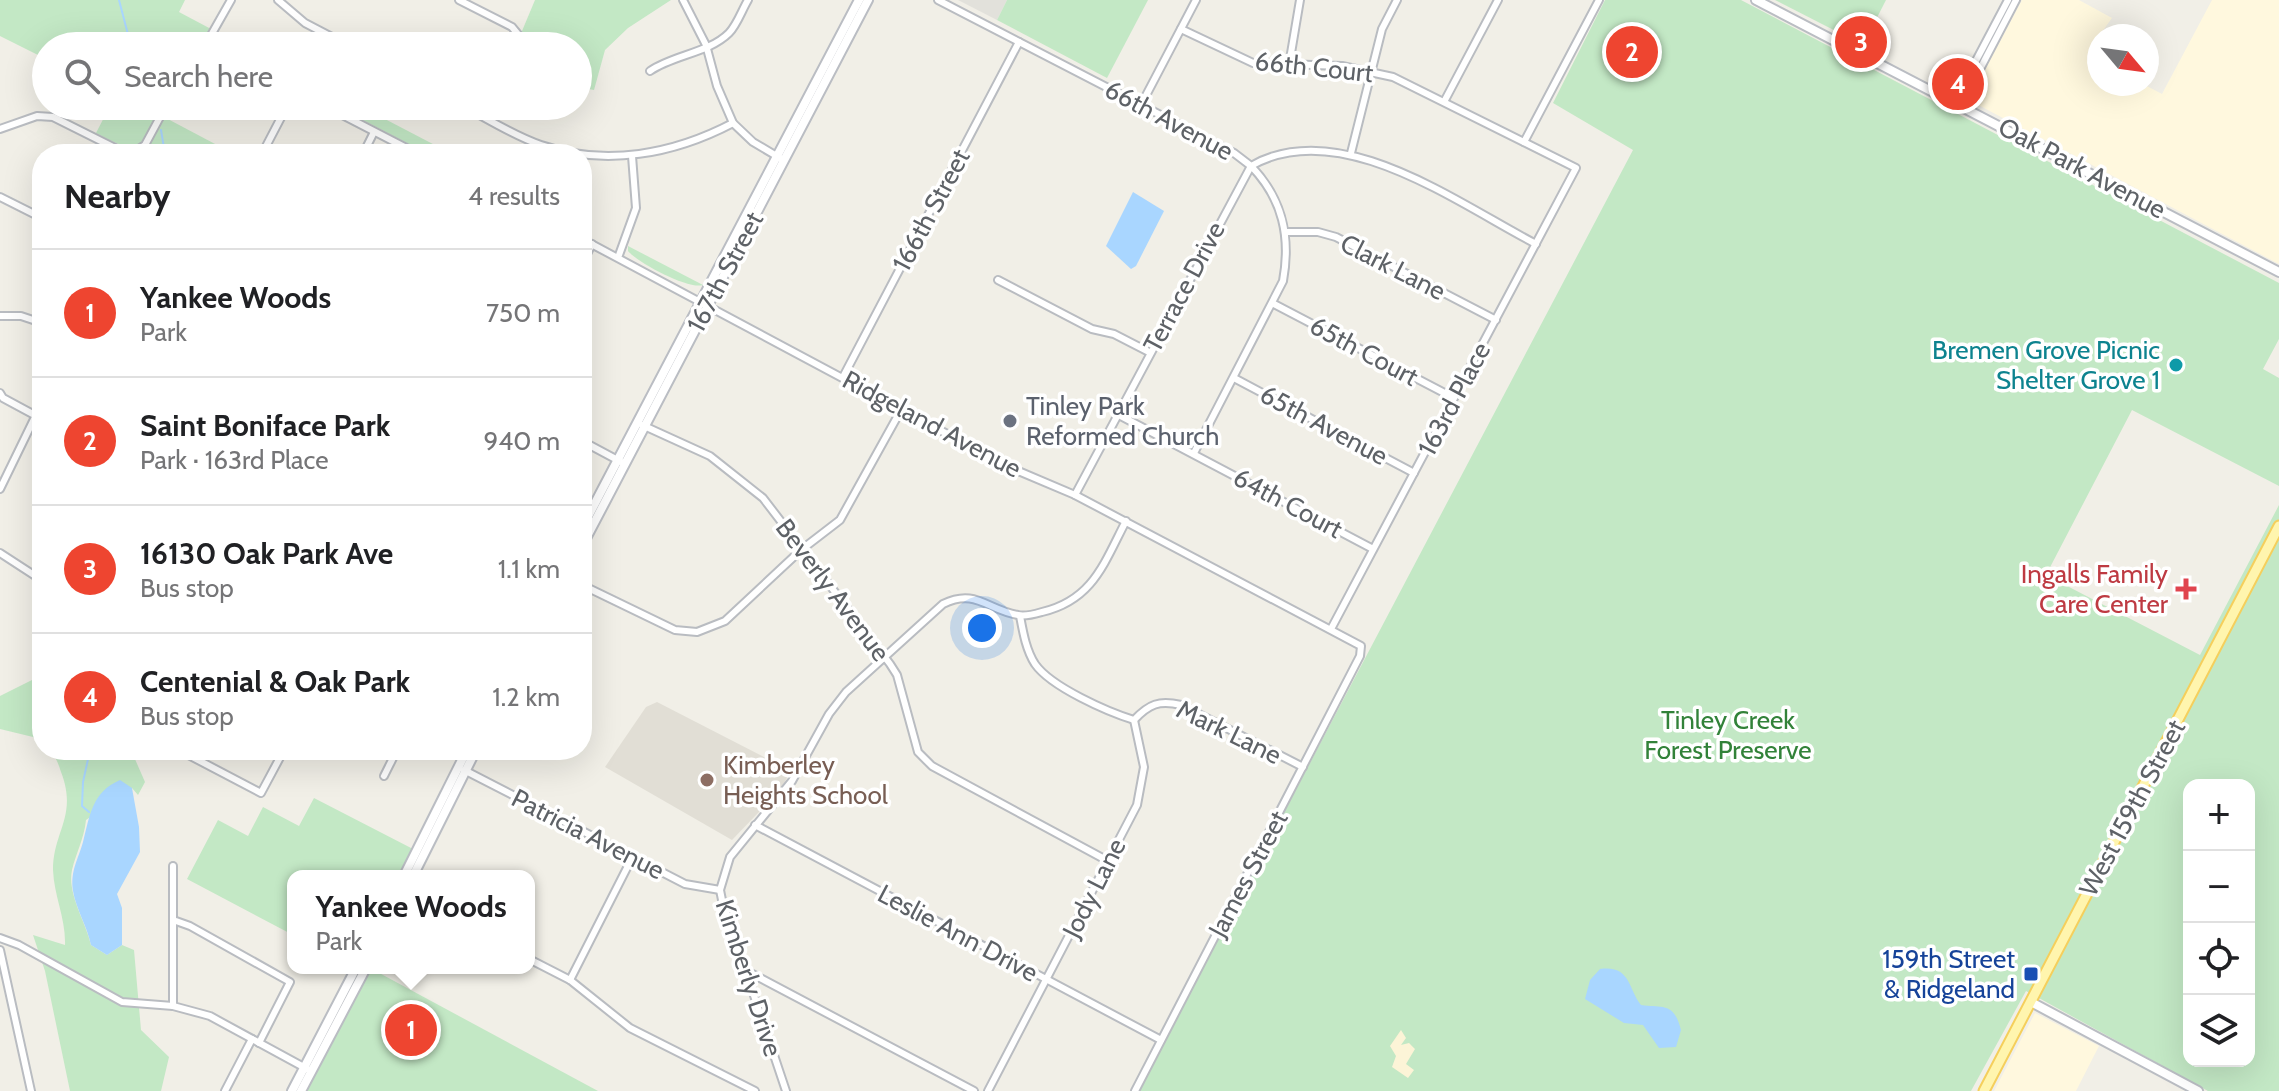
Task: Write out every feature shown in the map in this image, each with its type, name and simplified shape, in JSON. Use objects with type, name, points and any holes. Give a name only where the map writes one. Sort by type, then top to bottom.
[{"type":"main road","name":"167th Street","points":[[592,517],[859,0]]},
{"type":"main road","name":"167th Street","points":[[780,158],[868,0]]},
{"type":"main road","name":"Oak Park Avenue","points":[[1756,0],[2279,272]]},
{"type":"main road","name":"West 159th Street","points":[[1984,1091],[2279,526]]},
{"type":"main road","points":[[416,870],[464,760]]},
{"type":"main road","points":[[407,870],[469,760]]},
{"type":"main road","points":[[301,1091],[353,974]]},
{"type":"main road","points":[[292,1091],[308,1070],[363,974]]},
{"type":"main road","points":[[2031,1002],[2198,1091]]},
{"type":"street","points":[[210,32],[231,0]]},
{"type":"street","points":[[278,0],[305,23],[322,32]]},
{"type":"street","points":[[459,0],[516,32]]},
{"type":"street","points":[[683,0],[706,45],[717,86],[733,123],[753,142],[780,158]]},
{"type":"street","points":[[650,71],[664,61],[706,45],[731,31],[748,0]]},
{"type":"street","name":"66th Avenue","points":[[938,0],[1251,166],[1271,155],[1302,149],[1351,153],[1387,167],[1536,244]]},
{"type":"street","points":[[1141,105],[1196,0]]},
{"type":"street","points":[[1289,65],[1300,0]]},
{"type":"street","points":[[1351,153],[1382,29],[1397,0]]},
{"type":"street","points":[[1445,100],[1498,0]]},
{"type":"street","points":[[1524,142],[1599,0]]},
{"type":"street","points":[[1959,103],[1960,91],[2008,0]]},
{"type":"street","points":[[1959,103],[2016,0]]},
{"type":"street","name":"66th Court","points":[[1181,29],[1247,62],[1311,63],[1371,70],[1445,100],[1576,168]]},
{"type":"street","name":"166th Street","points":[[843,377],[1019,42]]},
{"type":"street","points":[[0,129],[32,118]]},
{"type":"street","points":[[59,120],[108,144]]},
{"type":"street","points":[[146,144],[158,120]]},
{"type":"street","points":[[267,144],[280,120]]},
{"type":"street","points":[[351,120],[398,144]]},
{"type":"street","points":[[489,120],[538,144]]},
{"type":"street","points":[[592,155],[632,156],[679,147],[733,123]]},
{"type":"street","points":[[368,144],[374,132]]},
{"type":"street","points":[[619,255],[636,208],[632,156]]},
{"type":"street","points":[[1194,453],[1274,304],[1288,257],[1286,232],[1269,185],[1251,166]]},
{"type":"street","name":"Terrace Drive","points":[[1075,495],[1251,166]]},
{"type":"street","name":"163rd Place","points":[[1331,629],[1576,168]]},
{"type":"street","points":[[0,197],[32,213]]},
{"type":"street","name":"Clark Lane","points":[[1286,232],[1318,232],[1336,237],[1496,320]]},
{"type":"street","name":"Ridgeland Avenue","points":[[592,244],[619,255],[1009,467],[1075,495],[1331,629],[1361,646],[1360,656]]},
{"type":"street","points":[[998,280],[1092,329],[1114,334],[1149,352]]},
{"type":"street","name":"65th Court","points":[[1274,304],[1454,398]]},
{"type":"street","points":[[0,316],[32,320]]},
{"type":"street","name":"65th Avenue","points":[[1234,378],[1414,473]]},
{"type":"street","points":[[0,393],[3,398],[32,413]]},
{"type":"street","points":[[592,590],[675,630],[697,632],[732,617],[801,550],[840,520],[901,410]]},
{"type":"street","name":"64th Court","points":[[1117,414],[1373,549]]},
{"type":"street","name":"Beverly Avenue","points":[[641,424],[710,456],[763,498],[897,675],[918,752],[932,766],[1108,861]]},
{"type":"street","points":[[0,489],[32,429]]},
{"type":"street","points":[[592,446],[621,462]]},
{"type":"street","points":[[1020,616],[1058,608],[1076,600],[1097,574],[1126,521]]},
{"type":"street","points":[[0,553],[32,575]]},
{"type":"street","name":"Kimberly Drive","points":[[786,1091],[720,890],[730,857],[792,781],[829,714],[846,692],[943,604],[958,597],[976,599],[1020,616]]},
{"type":"street","name":"Mark Lane","points":[[1020,616],[1024,638],[1036,665],[1052,680],[1134,720],[1154,703],[1164,701],[1181,705],[1303,767]]},
{"type":"street","name":"James Street","points":[[1135,1091],[1360,656]]},
{"type":"street","name":"Jody Lane","points":[[988,1091],[1108,861],[1143,786],[1144,767],[1134,720]]},
{"type":"street","points":[[197,760],[261,793],[279,760]]},
{"type":"street","points":[[384,776],[392,760]]},
{"type":"street","name":"Patricia Avenue","points":[[462,769],[685,884],[720,890]]},
{"type":"street","name":"Leslie Ann Drive","points":[[755,825],[1161,1040]]},
{"type":"street","points":[[570,980],[632,858]]},
{"type":"street","points":[[173,866],[171,893],[176,921],[173,1006]]},
{"type":"street","points":[[176,921],[290,982],[225,1091]]},
{"type":"street","points":[[0,938],[19,945],[122,1002],[173,1006],[210,1016],[308,1070]]},
{"type":"street","points":[[0,950],[31,1091]]},
{"type":"street","points":[[535,962],[570,980],[630,1028],[755,1091]]},
{"type":"street","points":[[745,970],[974,1091]]},
{"type":"shaded area","points":[[958,0],[1007,0],[997,20]]},
{"type":"shaded area","points":[[2022,0],[2079,0],[2112,18],[2108,24],[2087,24],[2087,96],[2159,96],[2212,0],[2279,0],[2279,264],[1969,100]]},
{"type":"shaded area","name":"Kimberley Heights School","points":[[657,702],[791,771],[780,790],[732,840],[605,767],[646,707]]},
{"type":"shaded area","points":[[2035,1013],[2099,1046],[2076,1091],[1994,1091]]},
{"type":"green space","points":[[0,0],[185,0],[179,12],[211,29],[208,32],[32,32],[32,52],[0,36]]},
{"type":"green space","points":[[535,0],[671,0],[628,28],[605,50],[594,90],[592,32],[522,31]]},
{"type":"green space","points":[[1007,0],[1148,0],[1107,78],[997,20]]},
{"type":"green space","name":"Tinley Creek Forest Preserve","points":[[1605,0],[1741,0],[2279,283],[2279,339],[2263,369],[2279,378],[2279,486],[2132,410],[2046,575],[2200,655],[2279,505],[2279,1091],[2208,1091],[2026,991],[1971,1091],[1137,1091],[1633,150],[1553,103]]},
{"type":"green space","points":[[1775,0],[1886,0],[1863,45]]},
{"type":"green space","points":[[103,120],[155,120],[140,144],[119,144],[96,133]]},
{"type":"green space","points":[[162,120],[170,120],[215,144],[149,144]]},
{"type":"green space","points":[[363,120],[387,120],[433,144],[409,144]]},
{"type":"green space","points":[[628,246],[703,285],[687,283],[652,268],[628,251]]},
{"type":"green space","points":[[32,680],[32,737],[0,729],[0,696]]},
{"type":"green space","points":[[56,760],[135,760],[145,782],[138,795],[132,788],[86,820],[71,879],[74,898],[91,945],[107,955],[122,945],[134,950],[141,1030],[169,1057],[161,1091],[70,1091],[45,971],[33,935],[65,945],[53,870],[67,800]]},
{"type":"green space","points":[[314,798],[413,849],[402,870],[287,870],[287,932],[187,879],[218,820],[248,836],[263,807],[299,826]]},
{"type":"green space","points":[[367,974],[381,974],[598,1091],[305,1091]]},
{"type":"sand","points":[[1401,1030],[1406,1038],[1401,1045],[1409,1043],[1415,1049],[1406,1064],[1414,1070],[1408,1078],[1392,1067],[1396,1056],[1390,1046]]},
{"type":"water","points":[[1133,192],[1164,211],[1136,266],[1131,269],[1106,246]]},
{"type":"water","points":[[120,780],[132,788],[140,852],[117,894],[122,908],[122,945],[107,955],[91,945],[74,898],[73,877],[94,805],[103,791]]},
{"type":"water","points":[[1600,969],[1623,974],[1641,1005],[1667,1008],[1675,1015],[1681,1030],[1676,1047],[1659,1048],[1643,1025],[1624,1023],[1585,999],[1590,980]]},
{"type":"waterway","points":[[119,0],[127,32]]},
{"type":"waterway","points":[[161,130],[163,144]]},
{"type":"waterway","points":[[88,760],[82,806],[89,812]]},
{"type":"place","name":"16130 Oak Park Ave","points":[[1861,42]]},
{"type":"place","name":"Saint Boniface Park","points":[[1632,52]]},
{"type":"place","name":"Centenial & Oak Park","points":[[1958,84]]},
{"type":"place","name":"Bremen Grove Picnic Shelter Grove 1","points":[[2176,365]]},
{"type":"place","name":"Tinley Park Reformed Church","points":[[1010,421]]},
{"type":"place","name":"Ingalls Family Care Center","points":[[2186,589]]},
{"type":"place","name":"Kimberley Heights School","points":[[707,780]]},
{"type":"place","name":"159th Street & Ridgeland","points":[[2031,974]]},
{"type":"place","name":"Yankee Woods","points":[[411,1030]]}]
